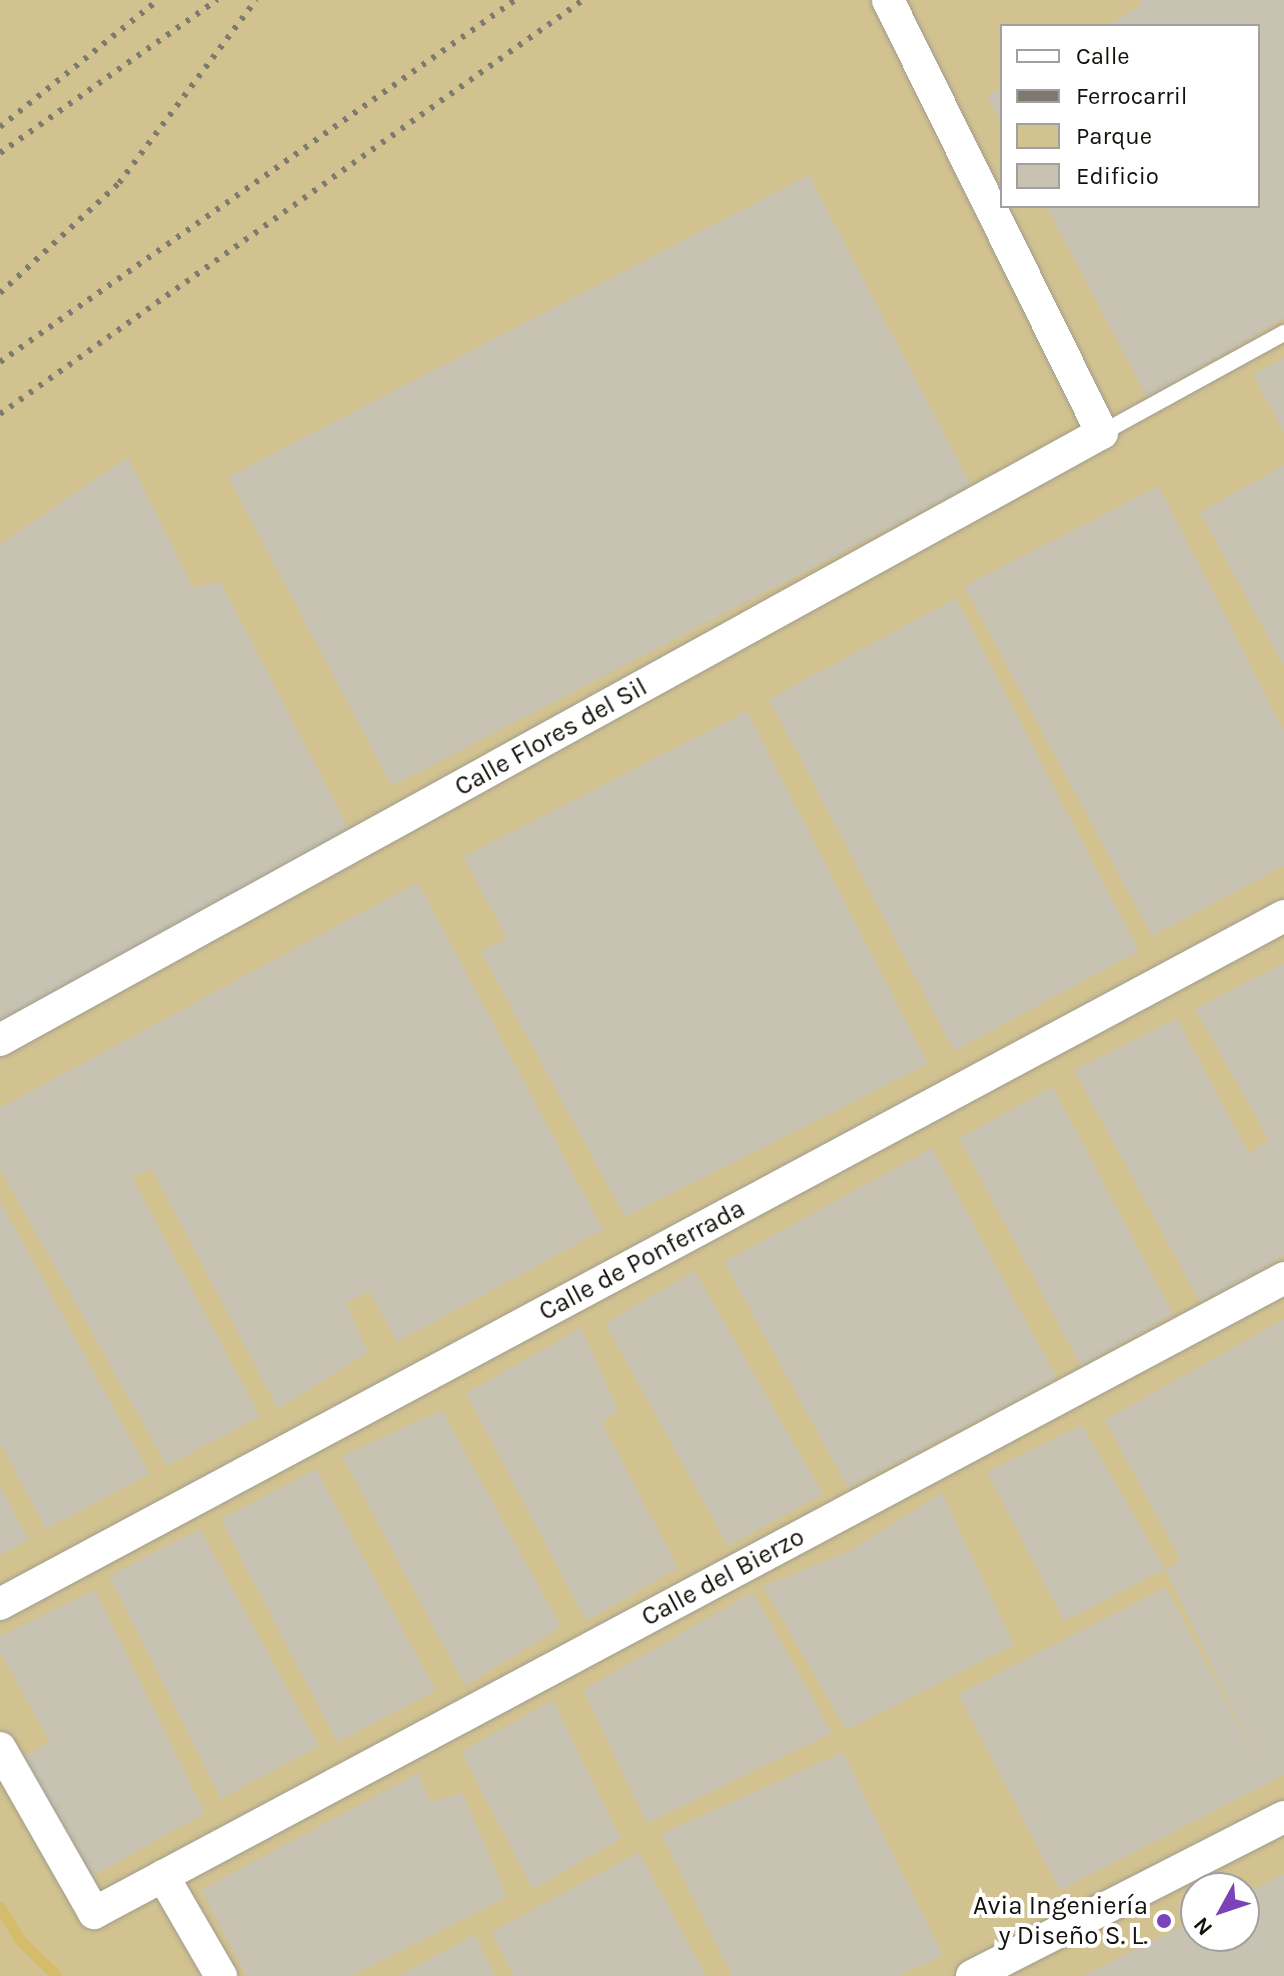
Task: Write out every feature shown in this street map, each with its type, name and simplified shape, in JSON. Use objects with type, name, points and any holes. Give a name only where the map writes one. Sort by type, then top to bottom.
[{"type":"street","points":[[888,0],[1102,433]]},
{"type":"street","name":"Calle Flores del Sil","points":[[0,1040],[1102,433]]},
{"type":"street","name":"Calle de Ponferrada","points":[[0,1604],[1284,916]]},
{"type":"street","name":"Calle del Bierzo","points":[[163,1876],[1284,1278]]},
{"type":"street","points":[[0,1748],[94,1913],[163,1876],[221,1976]]},
{"type":"street","points":[[972,1976],[1284,1817]]},
{"type":"lane","points":[[1102,433],[1284,333]]},
{"type":"green space","points":[[0,0],[1284,0],[1284,1976],[0,1976]]},
{"type":"building","points":[[1139,0],[1284,0],[1284,319],[1147,397],[1047,208],[1260,208],[1260,24],[1109,24],[1142,5]]},
{"type":"building","points":[[1000,88],[1000,120],[987,96]]},
{"type":"building","points":[[809,175],[971,485],[392,786],[228,477]]},
{"type":"building","points":[[1284,358],[1284,433],[1253,374]]},
{"type":"building","points":[[128,457],[193,588],[220,581],[351,833],[0,1021],[0,544]]},
{"type":"building","points":[[1284,465],[1284,666],[1200,512]]},
{"type":"building","points":[[1159,486],[1284,731],[1284,866],[1152,936],[964,586]]},
{"type":"building","points":[[956,598],[1139,951],[954,1051],[769,699]]},
{"type":"building","points":[[747,711],[928,1064],[625,1217],[481,952],[507,938],[463,857]]},
{"type":"building","points":[[418,882],[603,1230],[397,1342],[369,1291],[346,1303],[368,1352],[278,1409],[152,1169],[132,1177],[260,1416],[167,1466],[0,1169],[0,1108]]},
{"type":"building","points":[[1284,963],[1284,1256],[1200,1302],[1074,1070],[1177,1018],[1249,1154],[1269,1140],[1195,1009]]},
{"type":"building","points":[[1053,1087],[1173,1314],[1081,1366],[959,1138]]},
{"type":"building","points":[[932,1148],[1057,1378],[848,1488],[724,1262]]},
{"type":"building","points":[[0,1201],[150,1474],[46,1529],[0,1443]]},
{"type":"building","points":[[695,1271],[823,1494],[728,1546],[605,1323]]},
{"type":"building","points":[[1284,1319],[1284,1775],[1060,1890],[958,1694],[1166,1587],[1255,1755],[1165,1569],[1181,1561],[1105,1420]]},
{"type":"building","points":[[581,1328],[618,1409],[602,1423],[678,1568],[586,1621],[466,1393]]},
{"type":"building","points":[[442,1410],[561,1627],[465,1686],[342,1456]]},
{"type":"building","points":[[1082,1425],[1165,1569],[1064,1621],[987,1472]]},
{"type":"building","points":[[316,1469],[436,1691],[337,1742],[221,1519]]},
{"type":"building","points":[[0,1487],[29,1540],[0,1555]]},
{"type":"building","points":[[942,1493],[1014,1645],[846,1730],[763,1586],[848,1552]]},
{"type":"building","points":[[200,1529],[319,1746],[221,1799],[109,1576]]},
{"type":"building","points":[[95,1590],[205,1813],[78,1884],[9,1764],[50,1742],[0,1652],[0,1636]]},
{"type":"building","points":[[753,1592],[832,1733],[647,1823],[583,1690]]},
{"type":"building","points":[[553,1700],[621,1839],[533,1889],[461,1752]]},
{"type":"building","points":[[843,1752],[943,1956],[897,1976],[732,1976],[661,1834]]},
{"type":"building","points":[[418,1773],[430,1802],[463,1793],[507,1897],[351,1976],[247,1976],[201,1890]]},
{"type":"building","points":[[639,1852],[706,1976],[513,1976],[492,1932]]},
{"type":"building","points":[[1284,1874],[1284,1976],[1083,1976],[1180,1927],[1180,1952],[1260,1952],[1260,1887]]},
{"type":"building","points":[[475,1935],[495,1976],[398,1976]]},
{"type":"waterway","points":[[0,1907],[19,1939],[57,1976]]},
{"type":"railway","points":[[0,127],[158,0]]},
{"type":"railway","points":[[0,153],[217,0]]},
{"type":"railway","points":[[0,293],[119,183],[256,0]]},
{"type":"railway","points":[[0,362],[515,0]]},
{"type":"railway","points":[[0,414],[583,0]]},
{"type":"place","name":"Avia Ingeniería y Diseño S. L.","points":[[1164,1921]]}]
